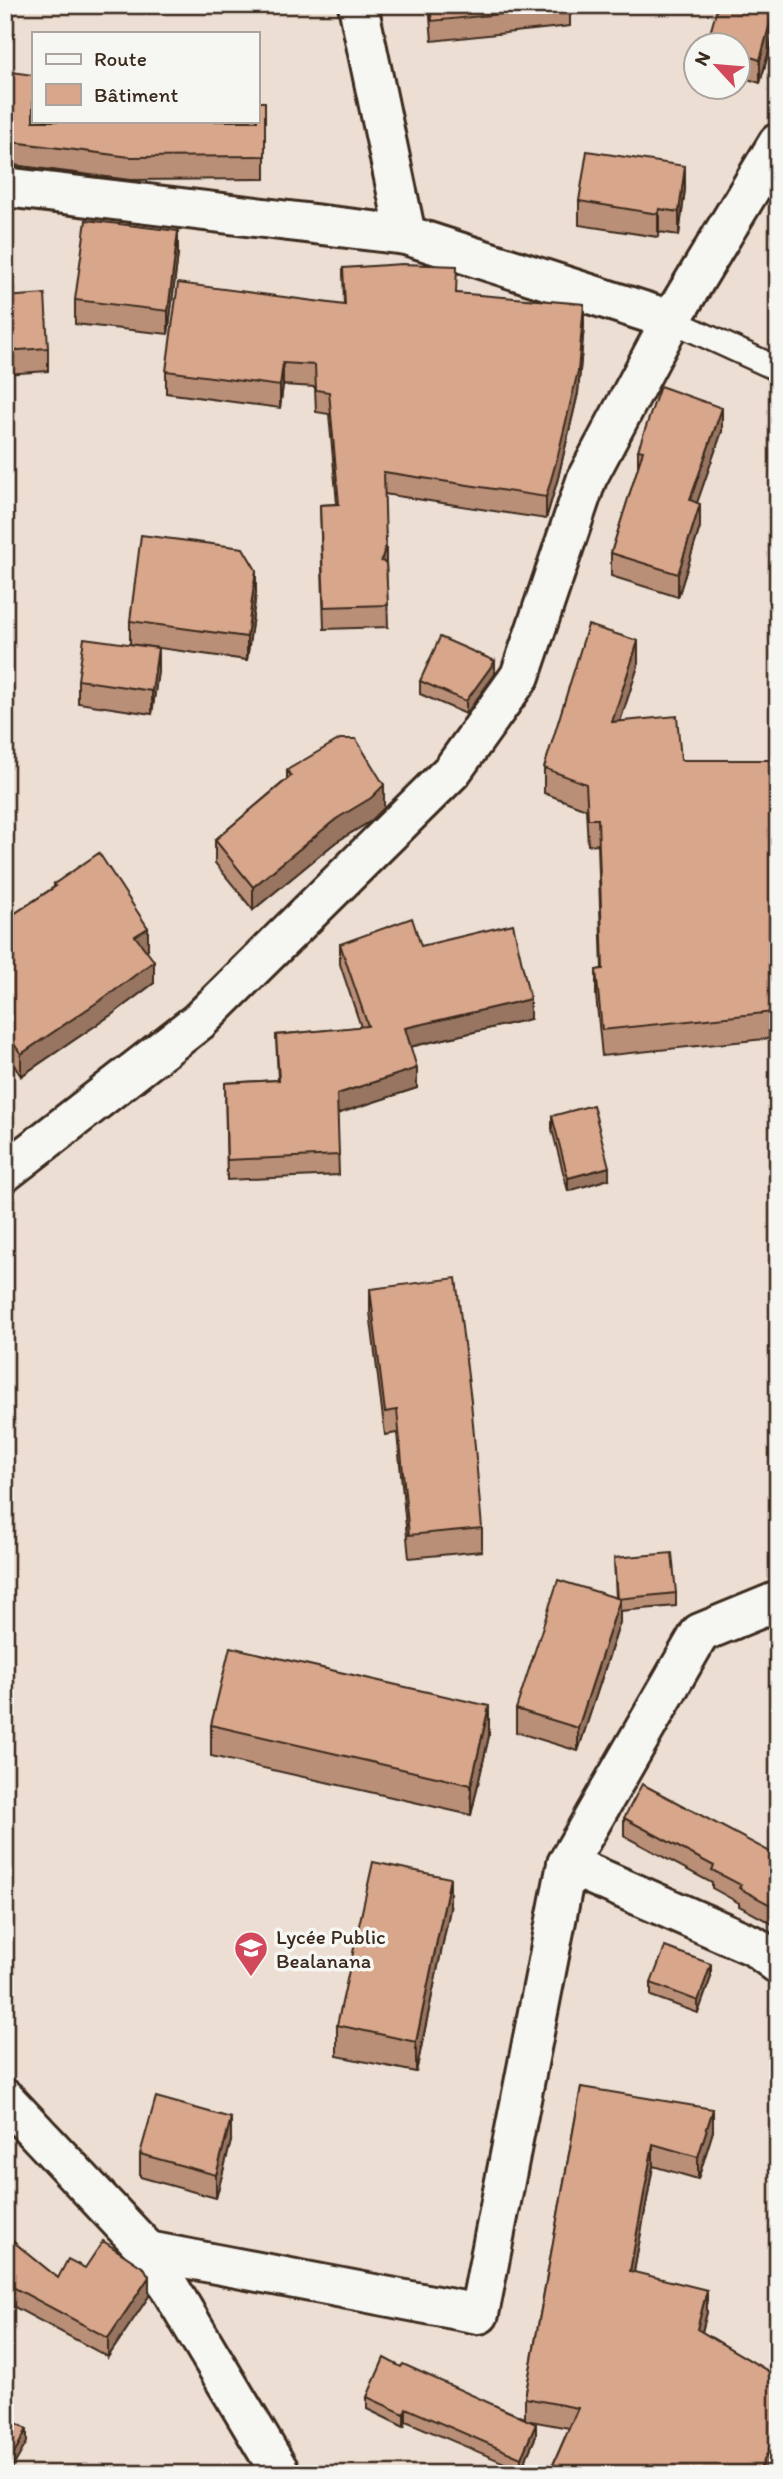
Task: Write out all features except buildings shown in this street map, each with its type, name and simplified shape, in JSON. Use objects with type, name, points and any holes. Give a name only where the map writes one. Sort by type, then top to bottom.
[{"type":"street","points":[[358,5],[406,235]]},
{"type":"street","points":[[5,1172],[199,1021],[452,771],[520,676],[587,478],[670,320],[778,143]]},
{"type":"street","points":[[5,187],[406,235],[670,320]]},
{"type":"street","points":[[148,2251],[479,2314],[567,1864],[700,1633],[778,1601]]},
{"type":"street","points":[[567,1864],[754,1946],[778,1964]]},
{"type":"street","points":[[5,2099],[148,2251],[281,2474]]},
{"type":"lane","points":[[670,320],[778,369]]},
{"type":"place","name":"Lycée Public Bealanana","points":[[251,1978]]}]
